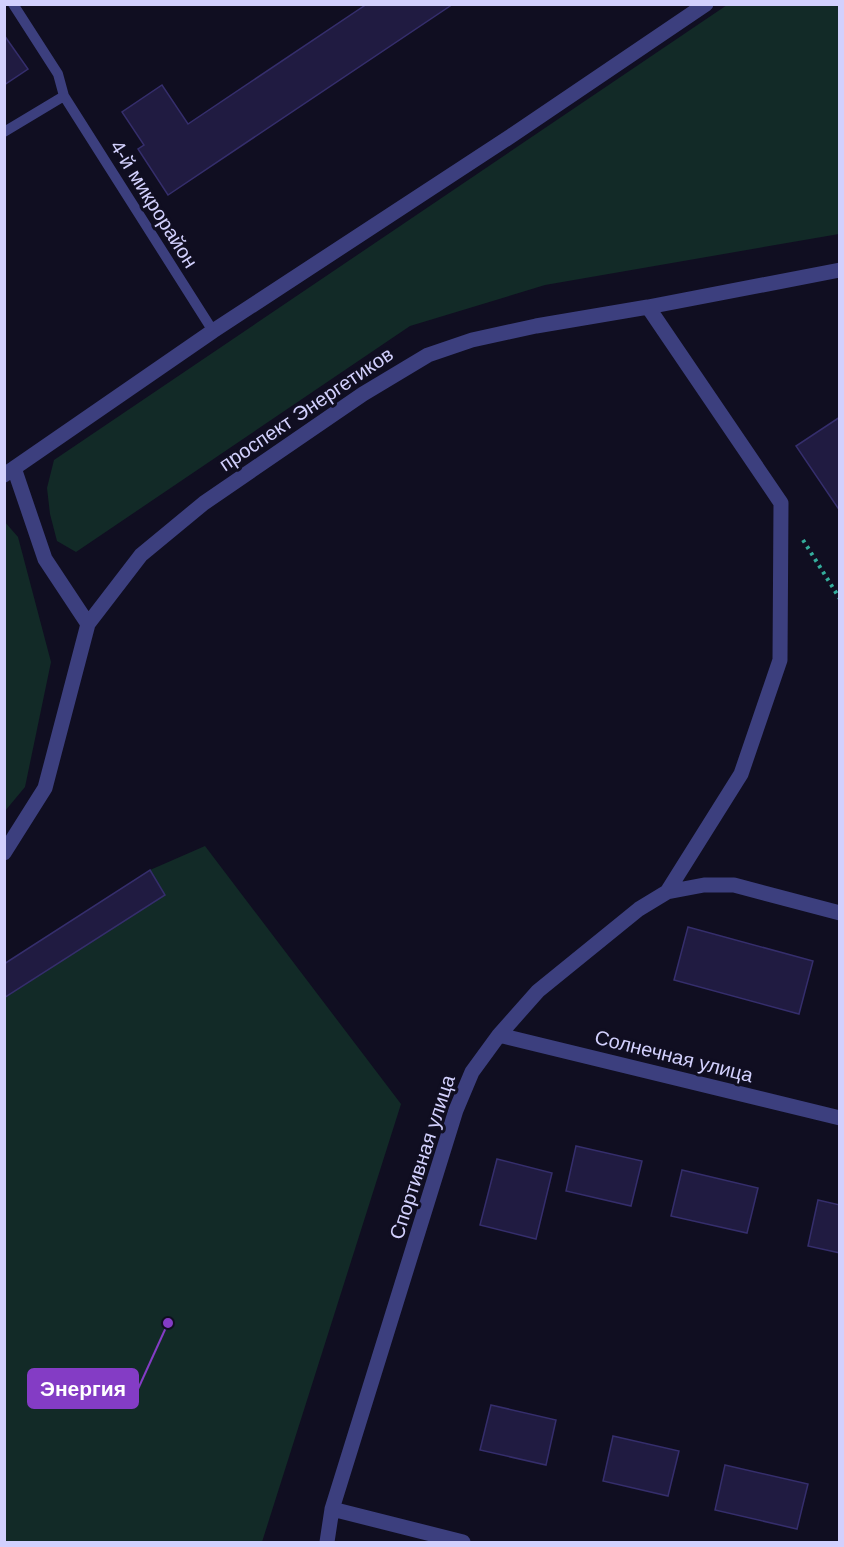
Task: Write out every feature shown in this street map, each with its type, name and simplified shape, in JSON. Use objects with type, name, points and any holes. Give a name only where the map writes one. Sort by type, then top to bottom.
[{"type":"street","points":[[88,624],[45,559],[9,471],[213,331],[706,4]]},
{"type":"street","name":"проспект Энергетиков","points":[[4,853],[45,788],[88,624],[141,555],[204,503],[363,394],[428,355],[472,340],[536,326],[840,270]]},
{"type":"street","points":[[648,307],[781,503],[780,660],[741,774],[667,892]]},
{"type":"street","name":"Спортивная улица","points":[[327,1542],[332,1509],[456,1110],[472,1072],[499,1035],[538,991],[639,909],[667,892],[704,885],[734,885],[840,913]]},
{"type":"street","name":"Солнечная улица","points":[[499,1035],[840,1118]]},
{"type":"street","points":[[332,1509],[463,1542]]},
{"type":"lane","name":"4-й микрорайон","points":[[13,4],[58,74],[64,96],[213,331]]},
{"type":"lane","points":[[4,132],[64,96]]},
{"type":"path","points":[[781,503],[840,600]]},
{"type":"green space","points":[[727,5],[839,5],[839,234],[545,285],[410,326],[76,552],[57,541],[50,514],[47,488],[54,460]]},
{"type":"green space","points":[[4,521],[18,537],[51,662],[25,787],[5,811]]},
{"type":"green space","points":[[205,846],[401,1104],[262,1542],[5,1542],[5,964],[150,870]]},
{"type":"building","points":[[367,4],[453,4],[168,195],[138,149],[144,145],[122,112],[162,85],[188,124]]},
{"type":"building","points":[[4,35],[28,69],[4,85]]},
{"type":"building","points":[[840,417],[840,511],[796,446]]},
{"type":"building","points":[[150,870],[165,895],[4,998],[4,964]]},
{"type":"building","points":[[688,927],[813,961],[799,1014],[674,980]]},
{"type":"building","points":[[576,1146],[642,1161],[631,1206],[566,1191]]},
{"type":"building","points":[[497,1159],[552,1173],[536,1239],[480,1225]]},
{"type":"building","points":[[682,1170],[758,1188],[747,1233],[671,1216]]},
{"type":"building","points":[[818,1200],[840,1205],[840,1253],[808,1246]]},
{"type":"building","points":[[491,1405],[556,1420],[546,1465],[480,1450]]},
{"type":"building","points":[[613,1436],[679,1451],[668,1496],[603,1481]]},
{"type":"building","points":[[725,1465],[808,1484],[797,1529],[715,1510]]},
{"type":"place","name":"Энергия","points":[[168,1323]]}]
